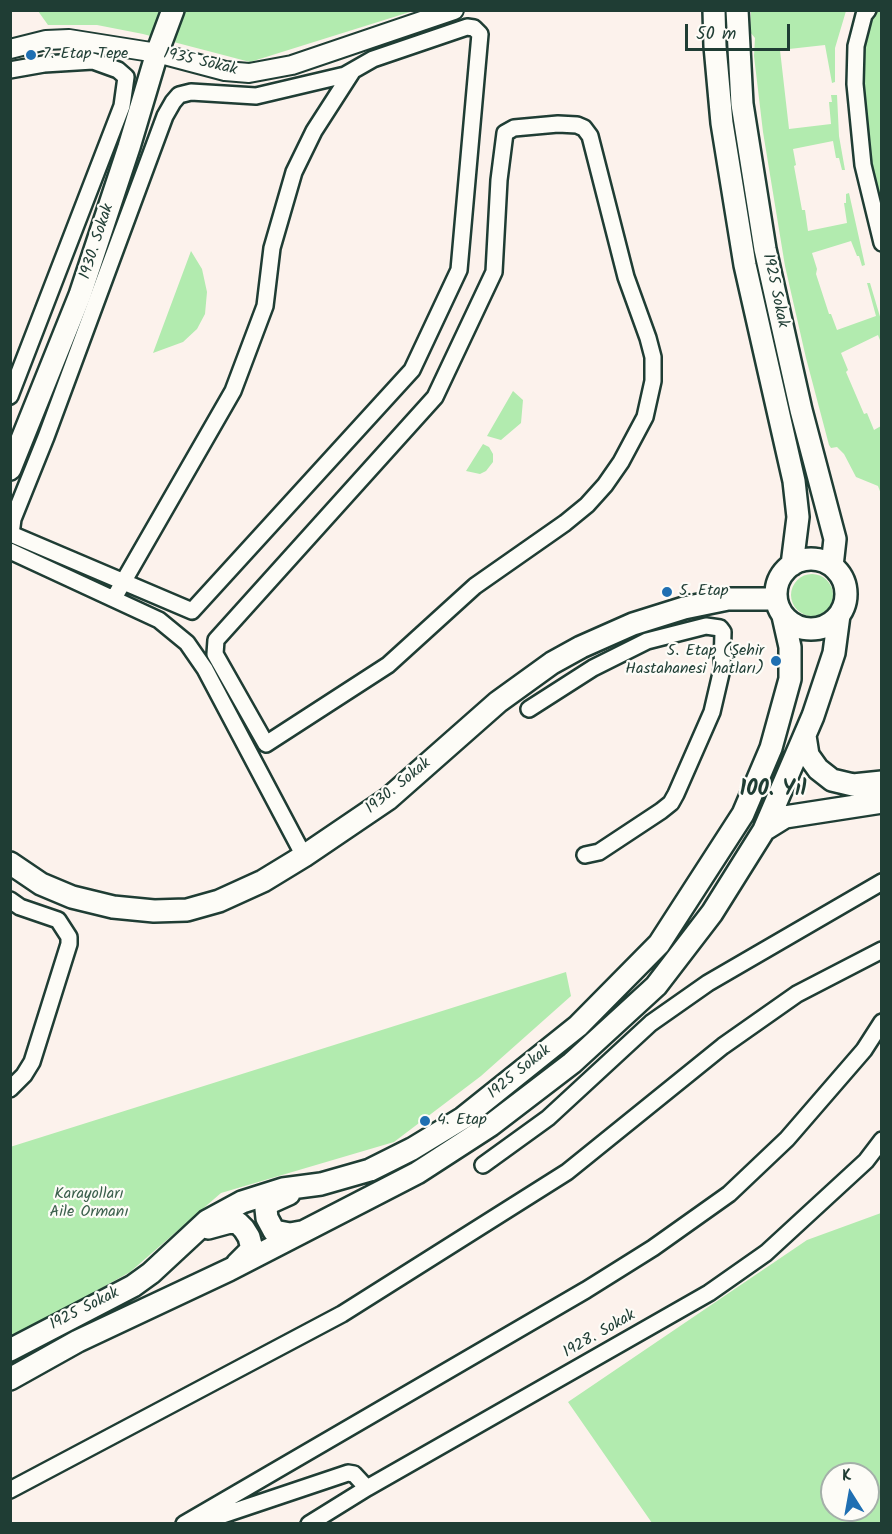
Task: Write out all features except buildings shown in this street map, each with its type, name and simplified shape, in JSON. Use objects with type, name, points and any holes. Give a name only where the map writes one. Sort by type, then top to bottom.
[{"type":"main road","name":"1930. Sokak","points":[[10,469],[80,295],[129,147],[157,53],[173,10]]},
{"type":"main road","name":"1925 Sokak","points":[[714,10],[721,113],[745,265],[794,481],[798,517],[792,565]]},
{"type":"main road","name":"1925 Sokak","points":[[737,10],[742,104],[765,249],[796,390],[835,539],[832,566]]},
{"type":"main road","points":[[812,559],[832,566],[840,574],[846,595],[839,615],[822,628],[800,628],[791,623],[780,608],[778,580],[792,565],[801,560],[812,559]]},
{"type":"main road","name":"1930. Sokak","points":[[10,863],[41,884],[72,897],[113,907],[154,911],[187,910],[219,901],[263,881],[388,799],[498,702],[552,663],[582,647],[633,624],[684,608],[728,599],[780,608]]},
{"type":"main road","name":"1925 Sokak","points":[[10,1350],[133,1286],[151,1273],[207,1221],[242,1202],[283,1189],[321,1184],[370,1170],[412,1149],[464,1118],[578,1026],[659,944],[743,814],[771,748],[790,679],[790,647],[780,608]]},
{"type":"main road","name":"1925 Sokak","points":[[10,1379],[78,1341],[313,1229],[417,1173],[491,1125],[572,1063],[656,986],[712,913],[764,830],[805,736],[834,653],[839,615]]},
{"type":"main road","points":[[805,736],[808,754],[818,769],[832,780],[853,785],[882,782]]},
{"type":"main road","points":[[764,830],[785,817],[882,802]]},
{"type":"main road","points":[[313,1229],[290,1234],[274,1231],[266,1209],[269,1203],[321,1184]]},
{"type":"main road","points":[[177,1250],[206,1229],[219,1224],[238,1223],[249,1237],[252,1249],[229,1270]]},
{"type":"street","name":"1935 Sokak","points":[[10,49],[46,40],[69,39],[157,53],[225,71],[249,73],[292,65],[454,10]]},
{"type":"street","points":[[868,10],[864,15],[856,46],[855,84],[863,165],[882,243]]},
{"type":"street","points":[[467,27],[474,28],[480,34],[459,270],[412,370],[192,610],[123,581],[11,534],[12,519],[50,426],[165,116],[179,95],[190,92],[256,96],[352,72],[373,59],[467,27]]},
{"type":"street","points":[[10,70],[44,64],[93,61],[118,70],[126,77],[122,106],[10,396]]},
{"type":"street","points":[[114,598],[232,391],[265,306],[272,248],[294,172],[314,131],[352,72]]},
{"type":"street","points":[[249,753],[266,744],[388,665],[475,586],[565,523],[587,505],[604,486],[634,440],[650,403],[653,381],[652,357],[648,338],[626,277],[590,136],[584,128],[577,125],[558,124],[514,128],[505,133],[499,180],[494,272],[435,397],[216,640],[215,654],[266,744]]},
{"type":"street","points":[[10,551],[159,620],[187,643],[205,669],[304,856]]},
{"type":"street","points":[[529,709],[592,668],[647,641],[706,626],[720,628],[723,632],[722,669],[712,712],[671,803],[599,852],[585,855]]},
{"type":"street","points":[[582,647],[592,668]]},
{"type":"street","points":[[483,1165],[548,1118],[651,1023],[708,983],[882,882]]},
{"type":"street","points":[[10,900],[20,907],[58,920],[69,937],[69,944],[32,1062],[24,1076],[10,1089]]},
{"type":"street","points":[[10,1490],[342,1314],[567,1172],[723,1046],[797,994],[882,950]]},
{"type":"street","points":[[184,1524],[586,1290],[653,1248],[729,1194],[787,1139],[864,1050],[882,1022]]},
{"type":"street","name":"1928. Sokak","points":[[309,1524],[367,1488],[709,1293],[766,1253],[866,1161],[882,1140]]},
{"type":"street","points":[[189,1524],[217,1517],[348,1473],[354,1474],[367,1488]]},
{"type":"green space","points":[[38,11],[413,11],[250,62],[143,34],[97,25],[48,25]]},
{"type":"green space","points":[[751,11],[846,11],[835,48],[835,82],[832,83],[825,45],[780,50],[789,129],[831,124],[829,102],[832,102],[831,95],[837,95],[839,136],[845,170],[842,170],[839,158],[836,158],[833,141],[793,149],[796,165],[794,166],[808,231],[847,223],[844,203],[846,203],[846,194],[849,193],[865,265],[862,266],[851,241],[812,253],[817,269],[816,274],[829,314],[837,330],[876,316],[867,283],[870,283],[881,320],[881,343],[878,335],[841,353],[848,370],[846,372],[864,414],[867,413],[874,430],[881,426],[881,494],[878,486],[856,477],[844,454],[837,447],[831,448],[829,445],[785,266],[763,132],[754,56],[755,38],[750,32]]},
{"type":"green space","points":[[875,11],[881,11],[881,220],[870,156],[863,75],[863,50],[870,17]]},
{"type":"green space","points":[[191,251],[202,269],[207,292],[205,314],[197,329],[183,342],[153,353]]},
{"type":"green space","points":[[513,391],[523,400],[521,423],[501,440],[487,436]]},
{"type":"green space","points":[[483,444],[489,447],[493,454],[493,462],[486,471],[480,474],[466,471]]},
{"type":"green space","points":[[812,574],[820,575],[827,580],[832,587],[832,603],[827,610],[820,615],[812,616],[804,615],[797,610],[792,603],[791,595],[792,587],[797,580],[804,575]]},
{"type":"green space","name":"Karayolları Aile Ormanı","points":[[566,972],[571,996],[481,1076],[394,1142],[221,1193],[130,1272],[11,1339],[10,1147]]},
{"type":"green space","points":[[881,1213],[881,1523],[652,1523],[568,1402],[807,1240]]},
{"type":"place","name":"7. Etap Tepe","points":[[31,55]]},
{"type":"place","name":"5. Etap","points":[[667,592]]},
{"type":"place","name":"5. Etap (Şehir Hastahanesi hatları)","points":[[776,661]]},
{"type":"place","name":"4. Etap","points":[[425,1121]]},
{"type":"district","name":"100. Yıl","points":[[773,791]]}]
